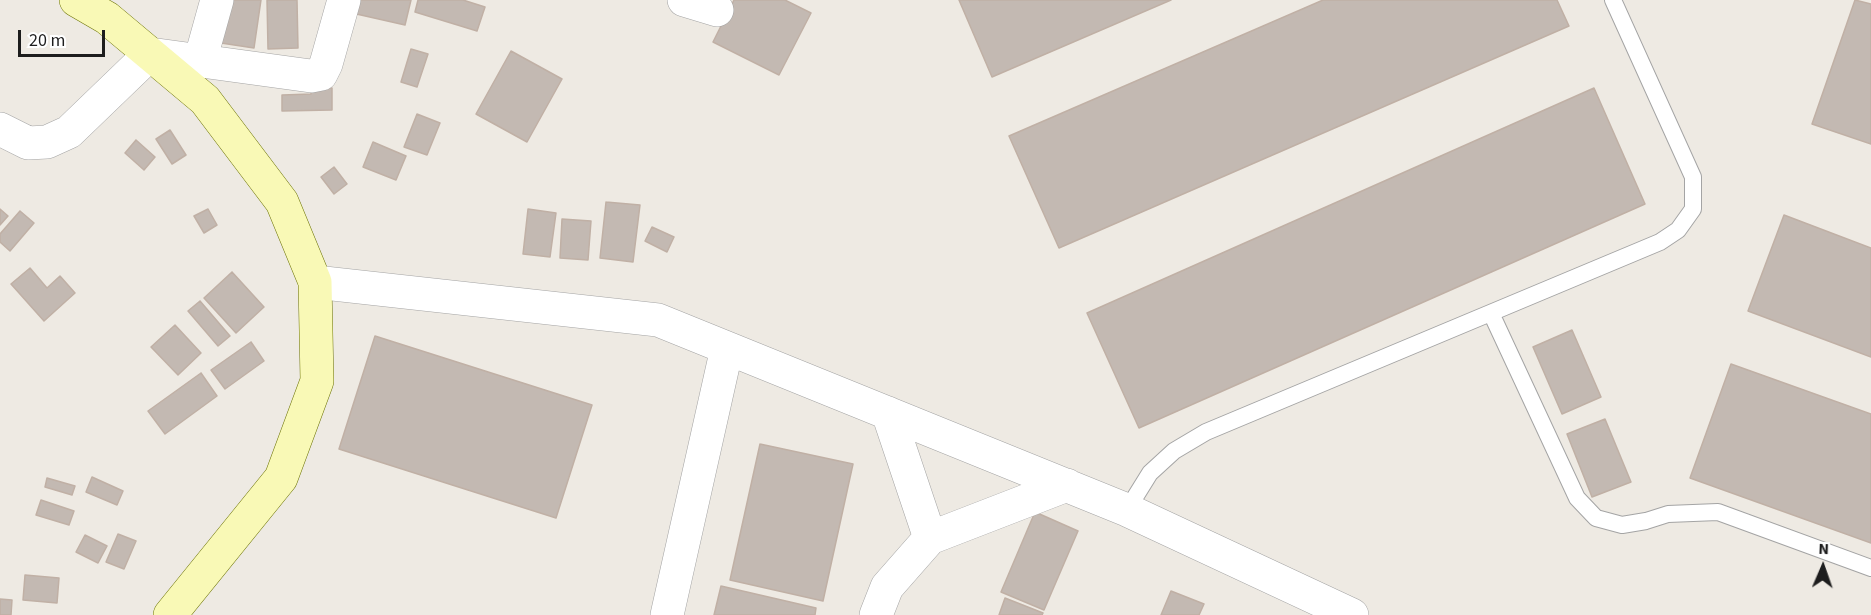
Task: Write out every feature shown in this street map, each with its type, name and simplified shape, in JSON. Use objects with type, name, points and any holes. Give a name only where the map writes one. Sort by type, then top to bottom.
[{"type":"main road","points":[[76,0],[107,18],[206,100],[282,202],[315,282],[317,381],[281,478],[170,615]]},
{"type":"street","points":[[200,61],[218,0]]},
{"type":"street","points":[[0,129],[28,143],[47,142],[69,132],[150,54],[311,76],[321,74],[327,64],[344,0]]},
{"type":"street","points":[[684,0],[717,10]]},
{"type":"street","points":[[315,282],[658,320],[1127,510],[1352,615]]},
{"type":"street","points":[[667,615],[727,348]]},
{"type":"street","points":[[888,413],[930,538]]},
{"type":"street","points":[[876,615],[888,586],[930,538],[1067,485]]},
{"type":"lane","points":[[1127,510],[1150,473],[1174,451],[1206,432],[1660,243],[1678,230],[1693,209],[1693,177],[1613,0]]},
{"type":"lane","points":[[1491,313],[1577,498],[1596,518],[1622,525],[1668,514],[1718,512],[1871,568]]},
{"type":"building","points":[[228,0],[261,0],[254,48],[221,43]]},
{"type":"building","points":[[267,0],[297,0],[298,48],[268,49]]},
{"type":"building","points":[[355,0],[411,0],[405,25],[352,13]]},
{"type":"building","points":[[418,0],[463,0],[485,7],[477,31],[415,12]]},
{"type":"building","points":[[734,0],[785,0],[811,13],[779,75],[713,42]]},
{"type":"building","points":[[959,0],[1171,0],[992,77]]},
{"type":"building","points":[[1323,0],[1557,0],[1569,26],[1059,248],[1009,136]]},
{"type":"building","points":[[1855,0],[1871,4],[1871,144],[1812,124]]},
{"type":"building","points":[[411,49],[428,54],[417,87],[401,82]]},
{"type":"building","points":[[511,51],[562,79],[527,142],[476,114]]},
{"type":"building","points":[[311,88],[332,88],[332,110],[282,111],[282,95],[311,94]]},
{"type":"building","points":[[1594,88],[1645,204],[1139,428],[1087,313]]},
{"type":"building","points":[[417,114],[440,123],[427,155],[404,147]]},
{"type":"building","points":[[170,130],[186,155],[172,164],[156,139]]},
{"type":"building","points":[[136,140],[155,157],[144,170],[125,153]]},
{"type":"building","points":[[373,142],[406,156],[396,180],[363,167]]},
{"type":"building","points":[[334,167],[347,184],[334,194],[321,177]]},
{"type":"building","points":[[606,202],[640,205],[633,262],[600,258]]},
{"type":"building","points":[[0,209],[8,216],[0,225]]},
{"type":"building","points":[[208,209],[217,225],[204,233],[194,216]]},
{"type":"building","points":[[528,209],[556,213],[550,257],[523,254]]},
{"type":"building","points":[[20,211],[34,223],[10,251],[0,242],[0,234]]},
{"type":"building","points":[[1784,215],[1871,248],[1871,357],[1748,311]]},
{"type":"building","points":[[562,219],[591,221],[588,260],[560,258]]},
{"type":"building","points":[[652,227],[674,237],[667,252],[645,241]]},
{"type":"building","points":[[30,268],[47,288],[60,276],[75,293],[44,321],[11,284]]},
{"type":"building","points":[[232,272],[264,307],[236,333],[204,298]]},
{"type":"building","points":[[200,301],[230,336],[218,346],[188,311]]},
{"type":"building","points":[[175,325],[201,353],[178,375],[151,347]]},
{"type":"building","points":[[1572,330],[1601,397],[1562,414],[1533,347]]},
{"type":"building","points":[[375,336],[592,405],[556,518],[339,449]]},
{"type":"building","points":[[251,342],[264,361],[225,389],[211,370]]},
{"type":"building","points":[[1731,364],[1871,414],[1871,543],[1690,478]]},
{"type":"building","points":[[201,373],[217,396],[165,434],[148,411]]},
{"type":"building","points":[[1605,419],[1631,482],[1592,497],[1567,434]]},
{"type":"building","points":[[760,444],[853,464],[823,601],[730,580]]},
{"type":"building","points":[[92,477],[123,491],[117,505],[86,492]]},
{"type":"building","points":[[47,478],[75,486],[72,495],[45,487]]},
{"type":"building","points":[[41,500],[74,511],[69,525],[36,515]]},
{"type":"building","points":[[1035,512],[1078,531],[1044,610],[1001,592]]},
{"type":"building","points":[[118,534],[136,541],[124,569],[106,562]]},
{"type":"building","points":[[85,535],[107,546],[98,563],[76,552]]},
{"type":"building","points":[[25,575],[59,578],[57,603],[23,600]]},
{"type":"building","points":[[721,586],[816,608],[815,615],[714,615]]},
{"type":"building","points":[[1171,591],[1204,604],[1199,615],[1161,615]]},
{"type":"building","points":[[1005,598],[1043,613],[1042,615],[999,615]]},
{"type":"building","points":[[0,599],[12,600],[11,615],[0,615]]}]
